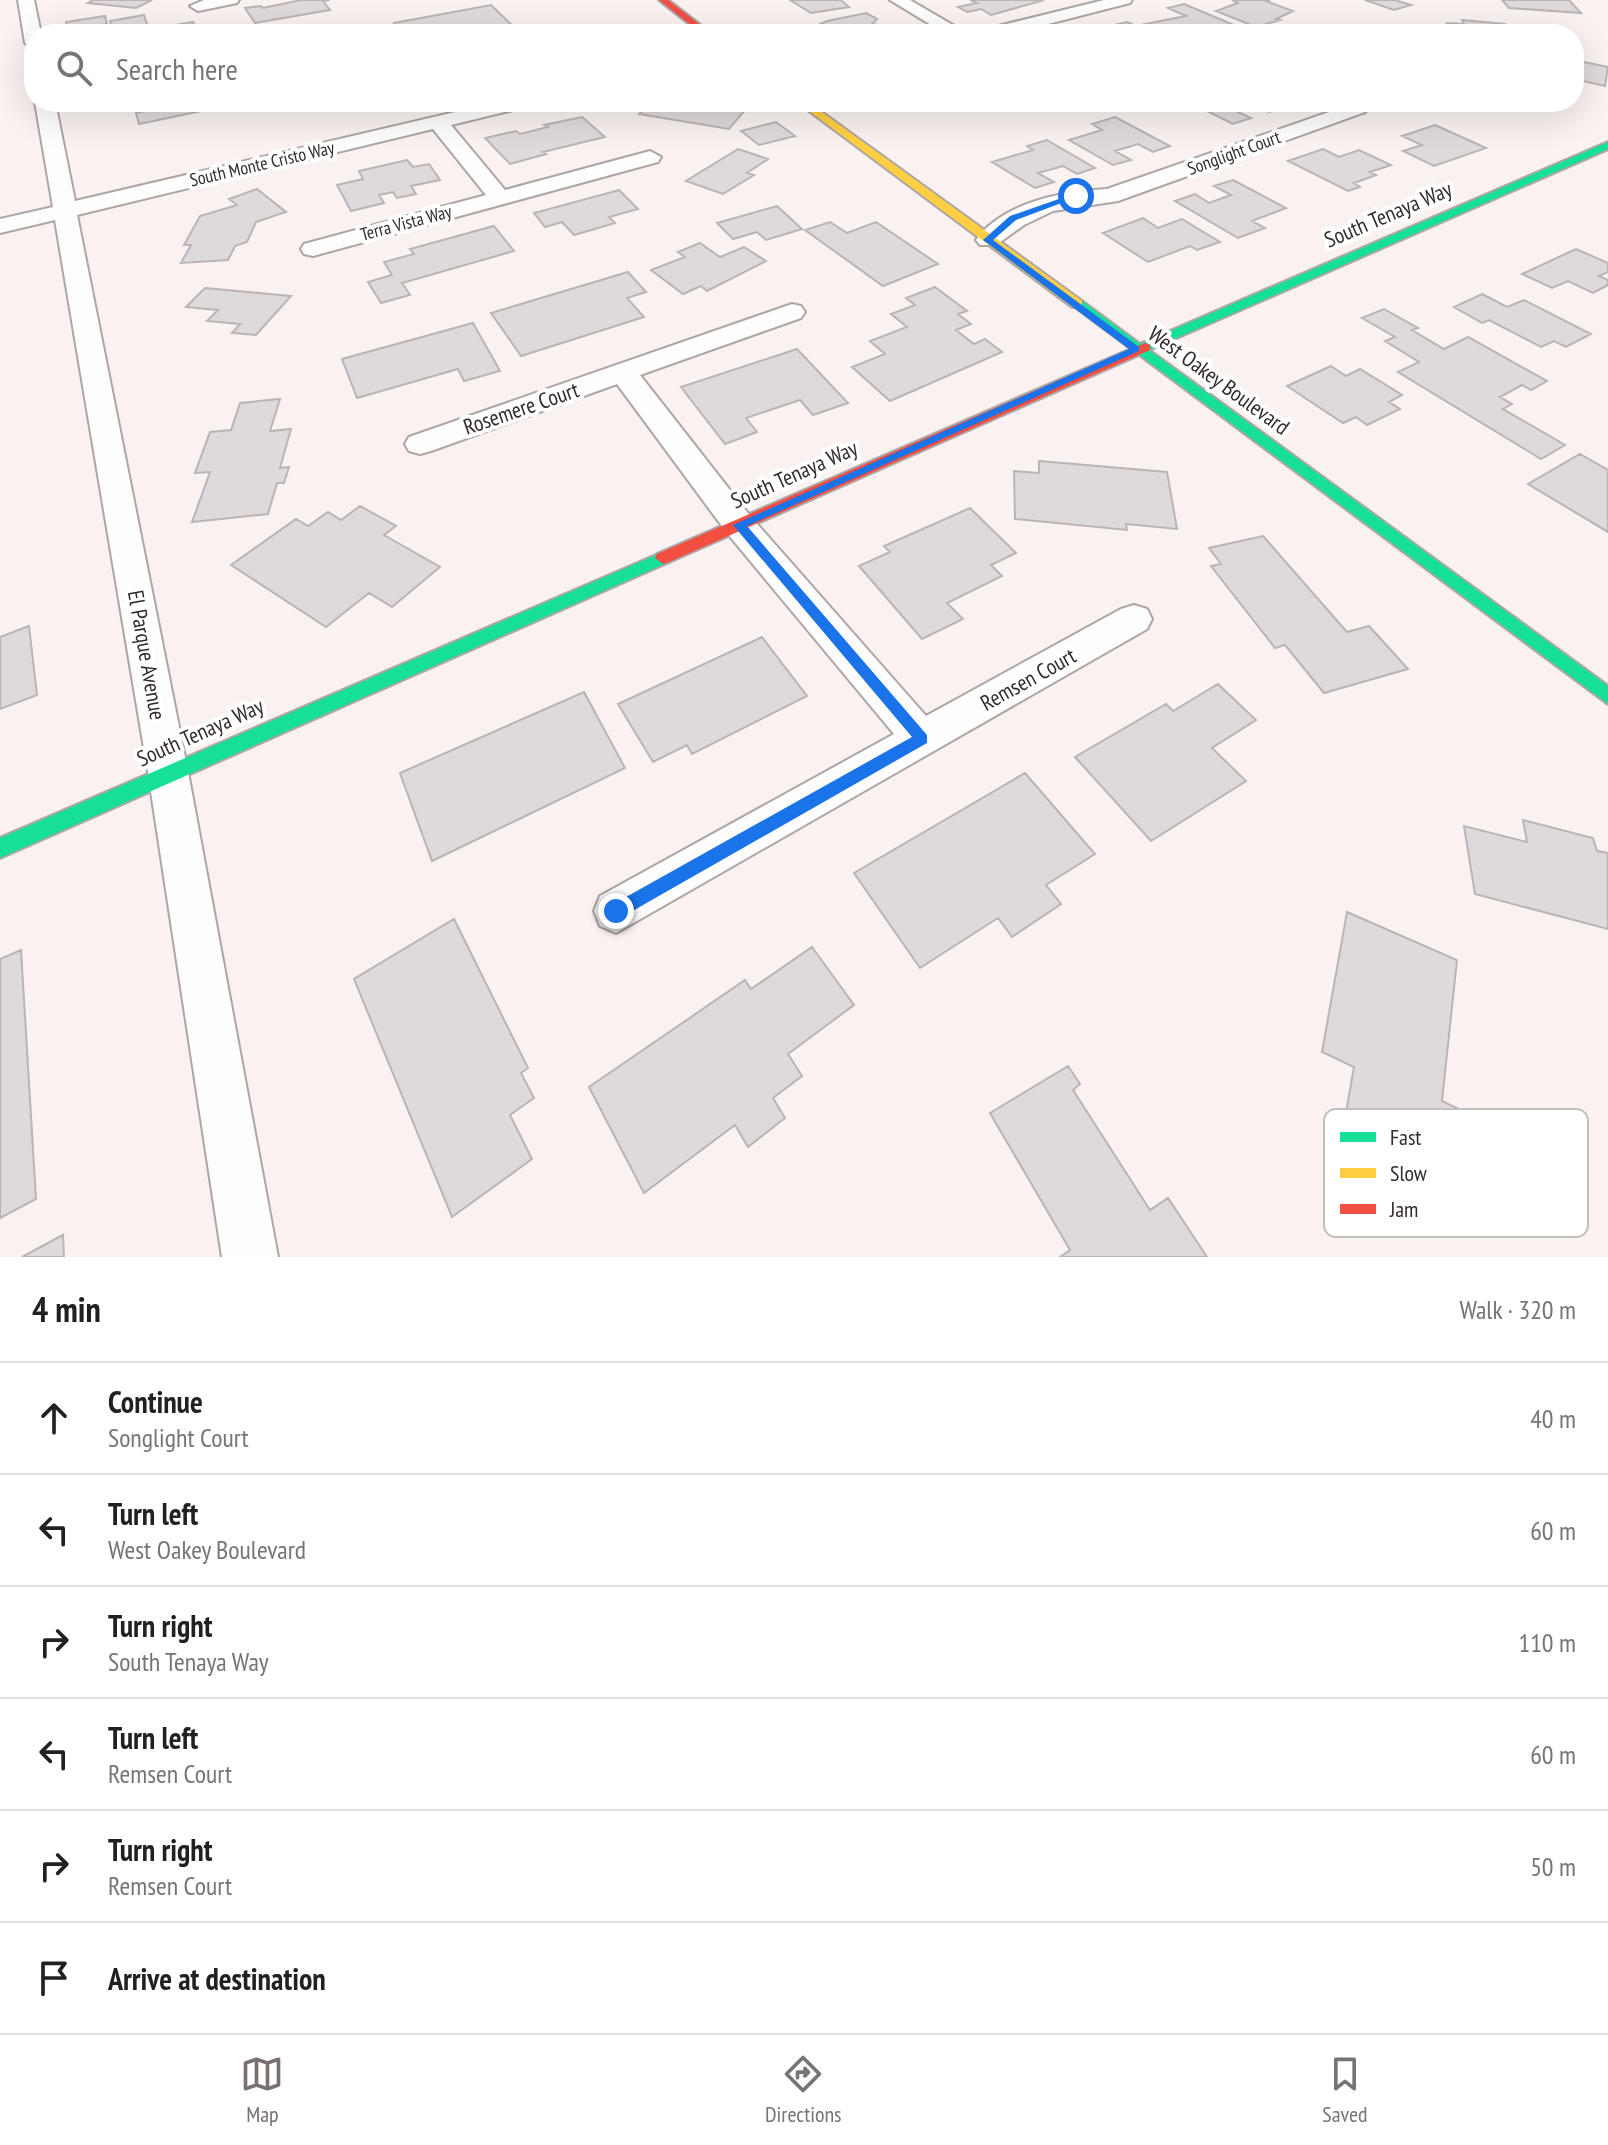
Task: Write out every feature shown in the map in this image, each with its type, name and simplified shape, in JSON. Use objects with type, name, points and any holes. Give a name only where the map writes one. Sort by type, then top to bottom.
[{"type":"street","points":[[26,0],[30,24]]},
{"type":"street","points":[[198,6],[231,0]]},
{"type":"street","points":[[663,0],[695,24]]},
{"type":"street","points":[[898,0],[941,24]]},
{"type":"street","points":[[1028,24],[1124,0]]},
{"type":"street","name":"El Parque Avenue","points":[[47,112],[168,772],[250,1257]]},
{"type":"street","name":"South Monte Cristo Way","points":[[0,226],[480,112]]},
{"type":"street","name":"West Oakey Boulevard","points":[[815,112],[1608,696]]},
{"type":"street","name":"Songlight Court","points":[[988,240],[1037,233],[1099,210],[1110,196],[1347,112]]},
{"type":"street","points":[[438,122],[500,198]]},
{"type":"street","name":"South Tenaya Way","points":[[0,848],[1608,145]]},
{"type":"street","name":"Terra Vista Way","points":[[313,249],[650,157]]},
{"type":"street","name":"Rosemere Court","points":[[420,444],[792,312]]},
{"type":"street","points":[[623,372],[739,525],[922,739]]},
{"type":"street","name":"Remsen Court","points":[[616,911],[1134,619]]},
{"type":"building","points":[[93,0],[152,0],[136,8],[88,3]]},
{"type":"building","points":[[301,0],[330,0],[323,1],[330,10],[255,23],[245,8],[263,8]]},
{"type":"building","points":[[790,0],[841,0],[849,7],[811,13]]},
{"type":"building","points":[[970,0],[1044,0],[991,15],[981,9],[967,12],[958,7],[977,3]]},
{"type":"building","points":[[1232,0],[1270,0],[1266,1],[1293,11],[1276,19],[1280,20],[1248,24],[1216,11],[1238,3]]},
{"type":"building","points":[[1365,0],[1395,0],[1411,5],[1394,10]]},
{"type":"building","points":[[1502,0],[1569,0],[1581,13],[1509,8]]},
{"type":"building","points":[[1184,4],[1232,24],[1145,24],[1186,16],[1168,8]]},
{"type":"building","points":[[491,5],[511,24],[395,24]]},
{"type":"building","points":[[866,13],[877,19],[872,24],[820,24]]},
{"type":"building","points":[[144,15],[147,24],[111,24],[110,21]]},
{"type":"building","points":[[105,16],[107,24],[66,24]]},
{"type":"building","points":[[1462,20],[1505,24],[1464,24]]},
{"type":"building","points":[[1584,62],[1608,67],[1605,86],[1584,81]]},
{"type":"building","points":[[141,112],[196,112],[139,124],[136,113]]},
{"type":"building","points":[[641,112],[743,112],[729,129],[639,114]]},
{"type":"building","points":[[1209,112],[1238,112],[1251,118],[1233,124]]},
{"type":"building","points":[[582,117],[605,137],[543,152],[546,154],[510,164],[485,138],[516,131],[520,134]]},
{"type":"building","points":[[1115,117],[1170,146],[1153,152],[1138,144],[1115,151],[1131,160],[1113,165],[1069,140],[1102,130],[1092,124]]},
{"type":"building","points":[[776,122],[795,136],[759,145],[741,131]]},
{"type":"building","points":[[1435,125],[1486,148],[1434,166],[1403,151],[1422,145],[1402,136]]},
{"type":"building","points":[[1047,140],[1095,168],[1077,174],[1063,166],[1038,173],[1054,182],[1035,188],[992,162],[1033,150],[1027,146]]},
{"type":"building","points":[[738,149],[768,159],[747,173],[754,175],[723,194],[686,181]]},
{"type":"building","points":[[1323,149],[1339,157],[1359,150],[1391,165],[1370,172],[1376,175],[1354,183],[1360,187],[1348,191],[1288,161]]},
{"type":"building","points":[[407,160],[413,167],[429,164],[440,180],[411,186],[416,194],[397,198],[393,192],[379,195],[384,203],[351,211],[337,185],[363,179],[359,171]]},
{"type":"building","points":[[1233,180],[1286,208],[1252,221],[1265,228],[1238,238],[1175,201],[1195,194],[1209,203],[1231,195],[1214,186]]},
{"type":"building","points":[[257,189],[286,212],[256,222],[247,242],[235,246],[228,260],[181,263],[191,245],[184,245],[200,216],[237,205],[229,199]]},
{"type":"building","points":[[619,190],[638,209],[609,217],[615,223],[574,235],[562,222],[545,227],[534,213]]},
{"type":"building","points":[[777,206],[802,229],[766,240],[757,232],[733,239],[717,223]]},
{"type":"building","points":[[1143,218],[1158,228],[1182,219],[1220,242],[1197,250],[1190,246],[1148,262],[1103,233]]},
{"type":"building","points":[[830,222],[847,233],[876,222],[938,264],[883,286],[805,230]]},
{"type":"building","points":[[494,226],[514,251],[402,283],[410,295],[381,303],[368,282],[392,275],[384,262],[414,254],[410,249]]},
{"type":"building","points":[[700,243],[720,257],[744,247],[766,261],[707,291],[701,286],[683,294],[651,270],[685,257],[678,252]]},
{"type":"building","points":[[1576,249],[1608,263],[1608,272],[1599,276],[1608,280],[1608,285],[1593,293],[1568,281],[1552,288],[1522,274]]},
{"type":"building","points":[[628,272],[646,292],[627,298],[644,317],[521,356],[491,313]]},
{"type":"building","points":[[935,287],[967,311],[958,314],[971,324],[956,330],[974,344],[985,339],[1002,352],[890,401],[852,367],[885,354],[870,341],[907,327],[891,314],[915,305],[906,298]]},
{"type":"building","points":[[205,288],[291,296],[256,335],[232,333],[240,324],[207,321],[218,310],[186,307]]},
{"type":"building","points":[[1482,294],[1507,307],[1524,300],[1591,334],[1566,347],[1554,341],[1541,347],[1489,320],[1482,323],[1454,307]]},
{"type":"building","points":[[1384,309],[1418,328],[1412,330],[1444,349],[1468,337],[1547,381],[1531,390],[1522,385],[1500,397],[1512,404],[1503,409],[1565,445],[1541,459],[1398,372],[1419,362],[1385,341],[1395,337],[1362,318]]},
{"type":"building","points":[[473,323],[500,371],[464,381],[458,369],[357,398],[342,359]]},
{"type":"building","points":[[797,349],[848,403],[813,415],[800,400],[746,418],[757,432],[725,444],[681,387]]},
{"type":"building","points":[[1331,366],[1346,376],[1360,369],[1402,395],[1389,402],[1400,409],[1367,425],[1356,417],[1343,423],[1287,386]]},
{"type":"building","points":[[280,399],[270,431],[291,429],[280,468],[289,467],[284,483],[277,483],[268,514],[192,522],[210,472],[195,473],[210,432],[231,430],[240,403]]},
{"type":"building","points":[[1580,454],[1608,470],[1608,532],[1528,484]]},
{"type":"building","points":[[1039,461],[1167,472],[1177,529],[1126,524],[1127,530],[1015,519],[1014,471],[1039,473]]},
{"type":"building","points":[[360,506],[396,526],[384,535],[440,567],[392,607],[369,593],[326,627],[231,565],[296,519],[308,526],[328,512],[341,520]]},
{"type":"building","points":[[970,508],[1016,553],[991,565],[1002,576],[947,603],[963,619],[922,639],[859,566],[890,552],[884,546]]},
{"type":"building","points":[[1263,536],[1347,632],[1369,626],[1408,669],[1324,693],[1285,645],[1275,648],[1211,566],[1221,564],[1209,548]]},
{"type":"building","points":[[29,626],[37,695],[0,709],[0,637]]},
{"type":"building","points":[[762,637],[807,696],[692,754],[687,745],[653,762],[618,704]]},
{"type":"building","points":[[1218,684],[1256,720],[1212,748],[1246,781],[1151,841],[1075,757],[1166,704],[1173,711]]},
{"type":"building","points":[[584,692],[625,768],[432,861],[400,773]]},
{"type":"building","points":[[1025,773],[1095,854],[1046,885],[1061,904],[1012,937],[998,918],[920,968],[854,873]]},
{"type":"building","points":[[1523,820],[1593,838],[1597,851],[1608,853],[1608,929],[1475,894],[1464,826],[1527,842]]},
{"type":"building","points":[[1347,912],[1457,960],[1442,1101],[1459,1109],[1347,1109],[1354,1067],[1322,1052]]},
{"type":"building","points":[[454,919],[528,1068],[521,1073],[534,1098],[510,1115],[532,1159],[452,1217],[354,979]]},
{"type":"building","points":[[812,947],[854,1005],[788,1054],[802,1076],[773,1098],[785,1118],[748,1147],[735,1125],[644,1193],[589,1087],[745,980],[751,989]]},
{"type":"building","points":[[21,950],[36,1199],[0,1218],[0,959]]},
{"type":"building","points":[[1068,1066],[1080,1084],[1073,1090],[1150,1210],[1168,1198],[1207,1257],[1060,1257],[1070,1250],[990,1113]]},
{"type":"building","points":[[63,1235],[64,1257],[22,1257]]},
{"type":"traffic: fast","points":[[1145,347],[1608,145]]},
{"type":"traffic: fast","points":[[1077,304],[1608,696]]},
{"type":"traffic: fast","points":[[0,848],[663,558]]},
{"type":"traffic: slow","points":[[816,112],[1077,304]]},
{"type":"traffic: jam","points":[[663,0],[695,24]]},
{"type":"traffic: jam","points":[[663,558],[1145,347]]},
{"type":"route","points":[[616,911],[922,739],[739,525],[1136,349],[988,240],[1013,218],[1076,196]]}]
